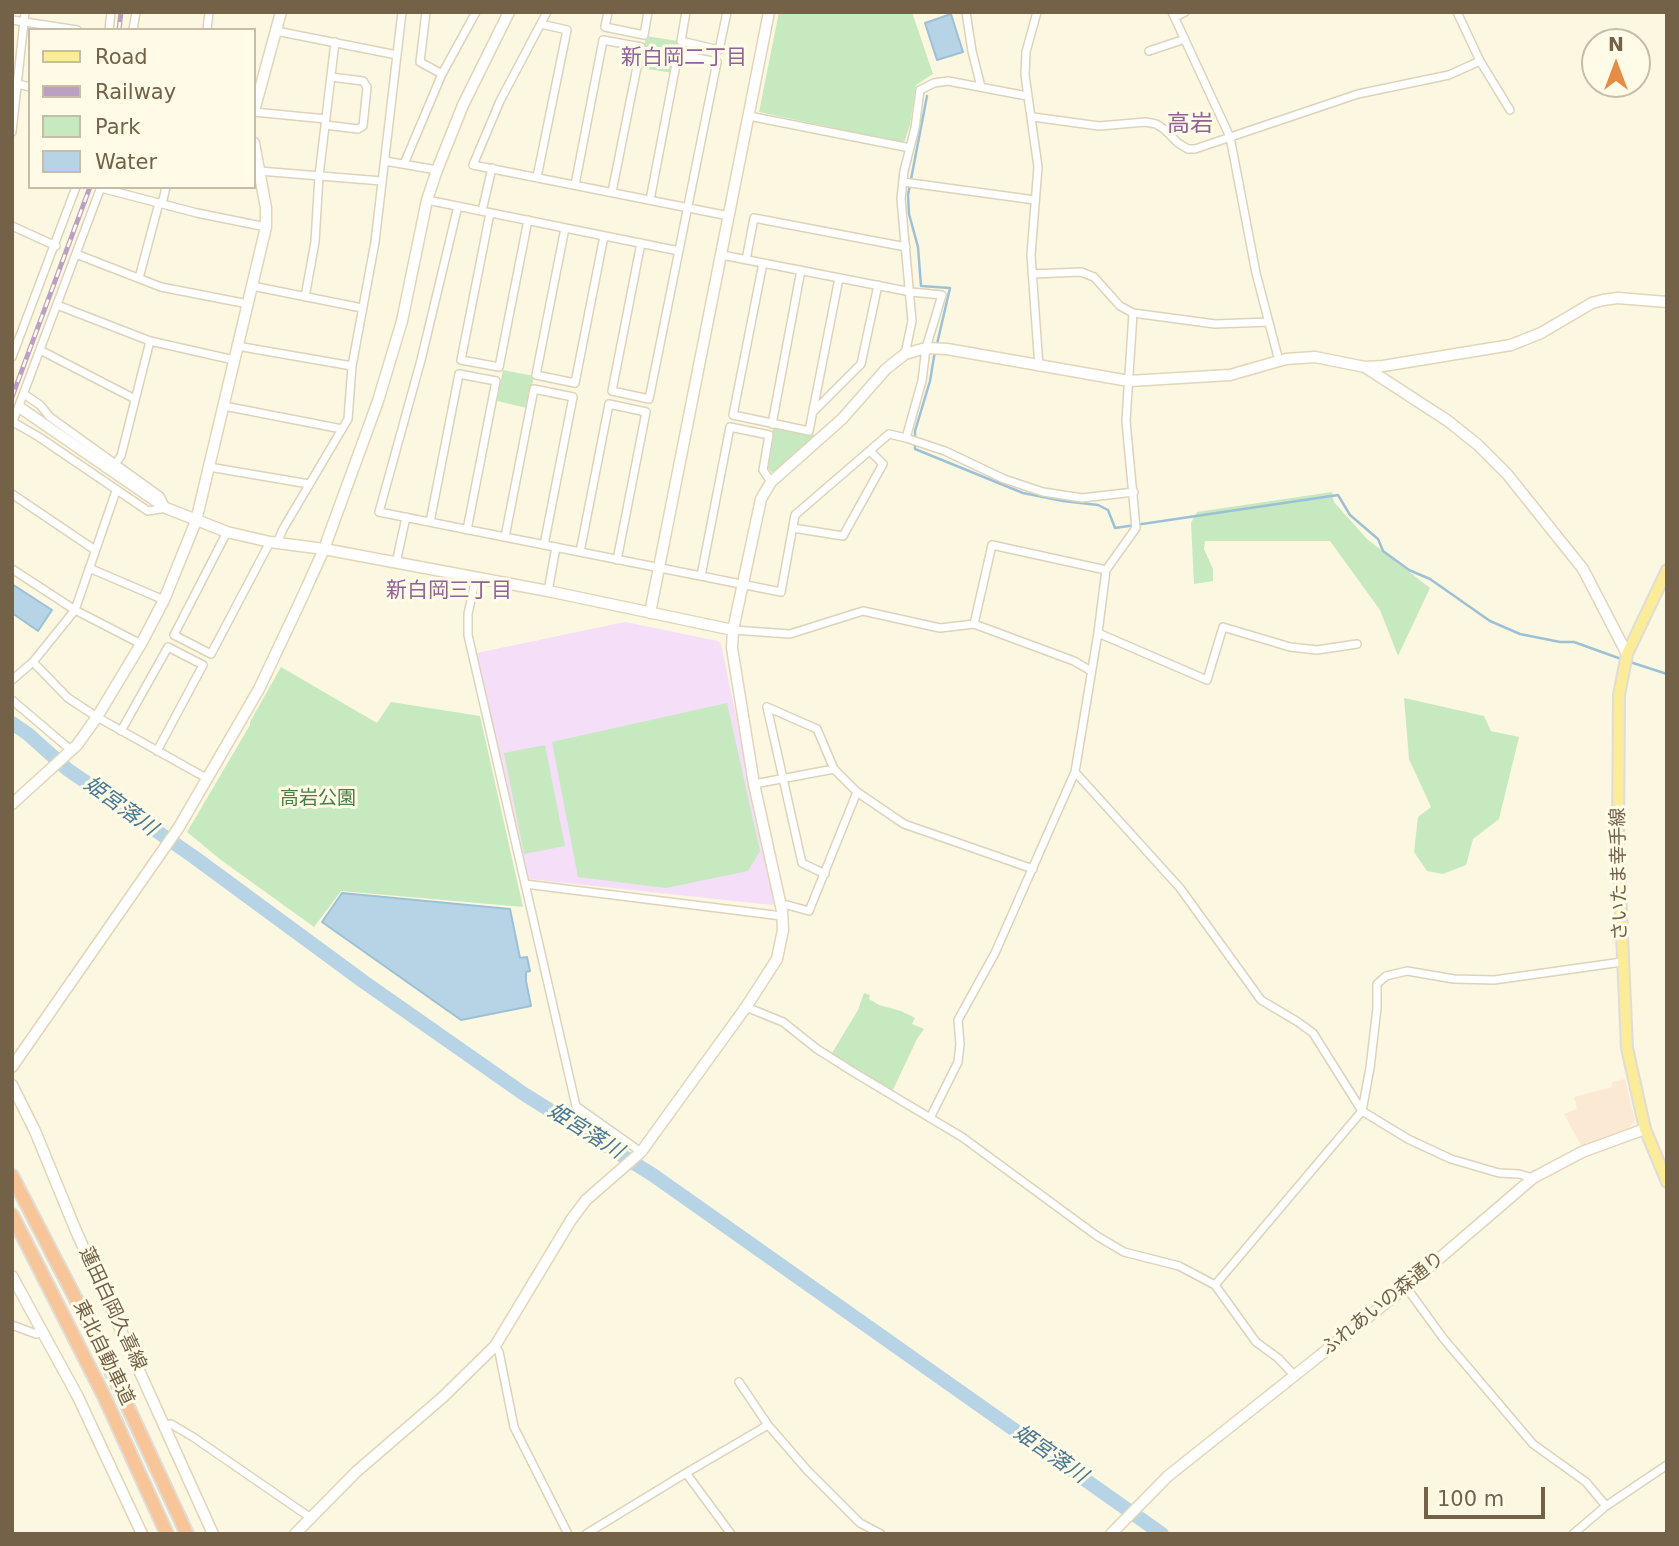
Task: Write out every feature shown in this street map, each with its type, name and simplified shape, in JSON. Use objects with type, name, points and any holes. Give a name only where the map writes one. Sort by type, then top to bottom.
[{"type":"highway","name":"東北自動車道","points":[[12,1176],[93,1332],[187,1534]]},
{"type":"highway","name":"東北自動車道","points":[[12,1215],[103,1394],[167,1534]]},
{"type":"main road","name":"さいたま幸手線","points":[[1667,569],[1627,654],[1619,695],[1618,843],[1627,1048],[1645,1129],[1667,1182]]},
{"type":"street","points":[[12,132],[14,83],[25,12]]},
{"type":"street","points":[[256,104],[281,12]]},
{"type":"street","points":[[227,532],[174,635],[211,654],[273,542],[348,419],[352,366],[375,242],[402,12]]},
{"type":"street","points":[[426,12],[420,62],[442,74]]},
{"type":"street","points":[[404,164],[442,74],[476,12]]},
{"type":"street","points":[[12,1067],[177,831],[259,689],[324,549],[378,401],[402,321],[427,200],[437,170],[463,105],[509,12]]},
{"type":"street","points":[[547,12],[500,101],[473,165],[729,216]]},
{"type":"street","points":[[608,12],[605,27],[644,35],[648,12]]},
{"type":"street","points":[[686,12],[681,41],[719,50],[727,12]]},
{"type":"street","points":[[650,613],[769,12]]},
{"type":"street","points":[[966,12],[981,87]]},
{"type":"street","points":[[1037,12],[1026,52],[1027,96],[1033,117],[1038,167],[1031,255],[1039,367]]},
{"type":"street","points":[[1185,12],[1174,15],[1230,137],[1256,273],[1279,361]]},
{"type":"street","points":[[1457,12],[1480,61],[1510,110]]},
{"type":"street","points":[[12,20],[62,28]]},
{"type":"street","points":[[537,177],[567,30],[541,24]]},
{"type":"street","points":[[276,31],[397,55]]},
{"type":"street","points":[[1149,51],[1185,39]]},
{"type":"street","points":[[575,185],[603,40],[641,47],[612,192]]},
{"type":"street","points":[[304,297],[315,242],[319,176],[335,42]]},
{"type":"street","points":[[641,243],[612,391],[649,399],[717,62],[678,54],[650,200]]},
{"type":"street","points":[[1033,117],[1099,126],[1146,122],[1156,124],[1188,149],[1357,94],[1449,75],[1480,61]]},
{"type":"street","points":[[256,111],[358,129],[363,126],[367,87],[363,81],[331,77]]},
{"type":"street","points":[[905,354],[912,321],[902,211],[903,182],[920,90],[934,83],[948,81],[1027,96]]},
{"type":"street","points":[[749,116],[910,148]]},
{"type":"street","points":[[12,804],[72,751],[97,717],[164,600],[197,521],[265,227],[266,208],[256,154]]},
{"type":"street","points":[[385,161],[437,170]]},
{"type":"street","points":[[492,168],[461,360],[499,368],[528,220]]},
{"type":"street","points":[[259,171],[382,181]]},
{"type":"street","points":[[903,182],[1035,200]]},
{"type":"street","points":[[12,357],[75,189]]},
{"type":"street","points":[[101,189],[13,423],[39,437],[148,511],[166,508]]},
{"type":"street","points":[[105,189],[265,227]]},
{"type":"street","points":[[139,278],[165,189]]},
{"type":"street","points":[[427,200],[679,251]]},
{"type":"street","points":[[458,206],[421,360],[379,512],[781,592],[795,515],[889,435],[945,451],[1004,479],[1043,492],[1082,498],[1134,492]]},
{"type":"street","points":[[746,260],[754,218],[906,247]]},
{"type":"street","points":[[12,226],[56,246]]},
{"type":"street","points":[[565,228],[536,375],[575,383],[604,236]]},
{"type":"street","points":[[76,254],[161,286],[248,304]]},
{"type":"street","points":[[722,255],[911,292],[942,295],[926,348],[922,381],[906,438]]},
{"type":"street","points":[[763,263],[733,415],[772,424],[809,431],[839,278]]},
{"type":"street","points":[[772,424],[801,270]]},
{"type":"street","points":[[1032,274],[1081,272],[1094,277],[1120,306],[1133,313],[1215,324],[1269,322]]},
{"type":"street","points":[[813,412],[861,364],[878,285]]},
{"type":"street","points":[[252,286],[362,308]]},
{"type":"street","points":[[295,1534],[356,1472],[443,1396],[495,1346],[571,1220],[586,1200],[641,1152],[746,1007],[777,959],[783,930],[782,916],[754,784],[732,648],[733,629],[757,513],[761,499],[771,482],[842,419],[886,369],[905,354],[926,348],[947,349],[1129,381],[1230,375],[1279,361],[1315,357],[1365,367],[1383,366],[1511,345],[1541,333],[1592,303],[1603,300],[1665,298]]},
{"type":"street","points":[[57,305],[150,341],[234,360]]},
{"type":"street","points":[[930,1118],[958,1062],[958,1020],[995,953],[1075,772],[1106,570],[1136,528],[1126,421],[1133,313]]},
{"type":"street","points":[[115,464],[121,456],[150,341]]},
{"type":"street","points":[[237,346],[352,366]]},
{"type":"street","points":[[40,350],[135,399]]},
{"type":"street","points":[[1365,367],[1384,382],[1448,421],[1478,444],[1507,474],[1583,569],[1627,654]]},
{"type":"street","points":[[430,522],[459,374],[496,381],[467,530]]},
{"type":"street","points":[[505,537],[534,389],[547,391],[572,397],[544,545]]},
{"type":"street","points":[[24,394],[40,405],[50,417],[160,496],[166,508]]},
{"type":"street","points":[[580,552],[609,404],[646,412],[617,559]]},
{"type":"street","points":[[224,406],[342,429]]},
{"type":"street","points":[[22,409],[166,508],[227,532],[476,577],[733,629],[790,634],[863,611],[940,628],[974,624],[1074,661],[1091,671]]},
{"type":"street","points":[[701,576],[730,427],[769,435],[763,470],[771,482]]},
{"type":"street","points":[[793,528],[843,536],[883,464],[870,451]]},
{"type":"street","points":[[209,467],[309,484]]},
{"type":"street","points":[[12,680],[33,662],[75,610],[116,491]]},
{"type":"street","points":[[12,494],[95,550]]},
{"type":"street","points":[[396,564],[406,517]]},
{"type":"street","points":[[974,624],[992,545],[1106,570]]},
{"type":"street","points":[[548,591],[555,547]]},
{"type":"street","points":[[89,568],[164,600]]},
{"type":"street","points":[[12,569],[75,610],[141,644]]},
{"type":"street","points":[[476,577],[468,614],[468,635],[576,1106],[641,1152]]},
{"type":"street","points":[[1098,633],[1208,680],[1223,627],[1290,647],[1317,650],[1357,644]]},
{"type":"street","points":[[121,731],[168,647],[203,665],[157,751]]},
{"type":"street","points":[[33,662],[68,698],[208,779]]},
{"type":"street","points":[[12,700],[72,751]]},
{"type":"street","points":[[825,874],[802,863],[767,707],[817,729],[834,769],[857,792],[904,824],[1033,869]]},
{"type":"street","points":[[754,784],[834,769]]},
{"type":"street","points":[[1075,772],[1180,888],[1261,1000],[1312,1033],[1362,1111],[1408,1139],[1451,1159],[1533,1178]]},
{"type":"street","points":[[780,903],[808,911],[857,792]]},
{"type":"street","points":[[525,884],[782,916]]},
{"type":"street","points":[[1215,1285],[1362,1111],[1370,1068],[1377,984],[1386,976],[1407,971],[1454,979],[1494,980],[1622,962]]},
{"type":"street","points":[[746,1007],[783,1022],[817,1049],[972,1144],[1097,1236],[1124,1252],[1179,1266],[1197,1273],[1215,1285],[1256,1342],[1278,1358],[1295,1376]]},
{"type":"street","name":"蓮田白岡久喜線","points":[[12,1085],[35,1131],[76,1231],[213,1534]]},
{"type":"street","name":"ふれあいの森通り","points":[[1111,1534],[1168,1476],[1406,1287],[1533,1178],[1582,1152],[1645,1129]]},
{"type":"street","points":[[12,1276],[78,1398],[142,1534]]},
{"type":"street","points":[[1406,1287],[1443,1338],[1533,1444],[1586,1482],[1606,1506]]},
{"type":"street","points":[[12,1325],[36,1334],[44,1332]]},
{"type":"street","points":[[12,1332],[22,1330]]},
{"type":"street","points":[[495,1346],[499,1352],[507,1403],[514,1427],[568,1534]]},
{"type":"street","points":[[739,1382],[784,1446],[860,1523],[881,1534]]},
{"type":"street","points":[[165,1425],[171,1424],[193,1437],[311,1518]]},
{"type":"street","points":[[586,1534],[768,1425]]},
{"type":"street","points":[[1578,1533],[1606,1506],[1667,1465]]},
{"type":"street","points":[[686,1473],[731,1534]]},
{"type":"shaded area","points":[[625,622],[718,641],[721,644],[775,902],[772,905],[529,879],[526,876],[477,653]]},
{"type":"shaded area","points":[[1625,1079],[1635,1120],[1628,1130],[1582,1147],[1564,1114],[1577,1109],[1574,1097],[1612,1087],[1612,1082]]},
{"type":"green space","points":[[779,12],[912,12],[933,74],[916,85],[910,125],[904,143],[759,112]]},
{"type":"green space","points":[[646,36],[678,41],[673,73],[640,68]]},
{"type":"green space","points":[[503,370],[534,376],[527,408],[497,401]]},
{"type":"green space","points":[[773,428],[817,435],[772,473],[766,466]]},
{"type":"green space","points":[[1332,492],[1334,502],[1367,539],[1430,588],[1398,656],[1380,610],[1330,541],[1205,541],[1204,549],[1213,569],[1213,581],[1194,584],[1191,523],[1197,512]]},
{"type":"green space","name":"高岩公園","points":[[281,667],[377,723],[391,702],[480,716],[523,907],[341,891],[314,927],[187,832]]},
{"type":"green space","points":[[1404,698],[1484,716],[1491,731],[1519,737],[1499,819],[1473,839],[1466,865],[1443,874],[1427,871],[1414,852],[1418,817],[1431,807],[1409,759]]},
{"type":"green space","points":[[727,703],[760,851],[748,871],[666,888],[578,877],[552,742]]},
{"type":"green space","points":[[545,745],[565,846],[524,854],[504,753]]},
{"type":"green space","points":[[864,993],[870,995],[869,999],[879,1005],[915,1018],[912,1024],[924,1029],[892,1092],[832,1053],[858,1010]]},
{"type":"water","points":[[951,14],[963,52],[937,60],[925,23]]},
{"type":"water","points":[[12,584],[52,610],[38,631],[12,613]]},
{"type":"water","points":[[342,893],[510,909],[520,958],[527,957],[530,971],[526,972],[526,981],[531,1006],[461,1020],[322,922]]},
{"type":"waterway","points":[[927,96],[908,195],[909,214],[918,247],[921,286],[950,288],[937,344]]},
{"type":"waterway","points":[[935,351],[930,381],[915,431],[915,449],[1023,493],[1098,505],[1108,510],[1115,528],[1338,495],[1350,515],[1378,539],[1383,551],[1409,570],[1430,579],[1490,621],[1520,634],[1574,642],[1624,660]]},
{"type":"waterway","points":[[1630,662],[1667,674]]},
{"type":"waterway","name":"姫宮落川","points":[[12,723],[67,769],[194,857],[364,982],[524,1094],[653,1175],[1162,1534]]},
{"type":"railway","points":[[119,28],[121,12]]},
{"type":"railway","points":[[12,397],[89,189]]},
{"type":"district","name":"新白岡二丁目","points":[[684,59]]},
{"type":"district","name":"高岩","points":[[1190,125]]},
{"type":"district","name":"新白岡三丁目","points":[[449,592]]}]
